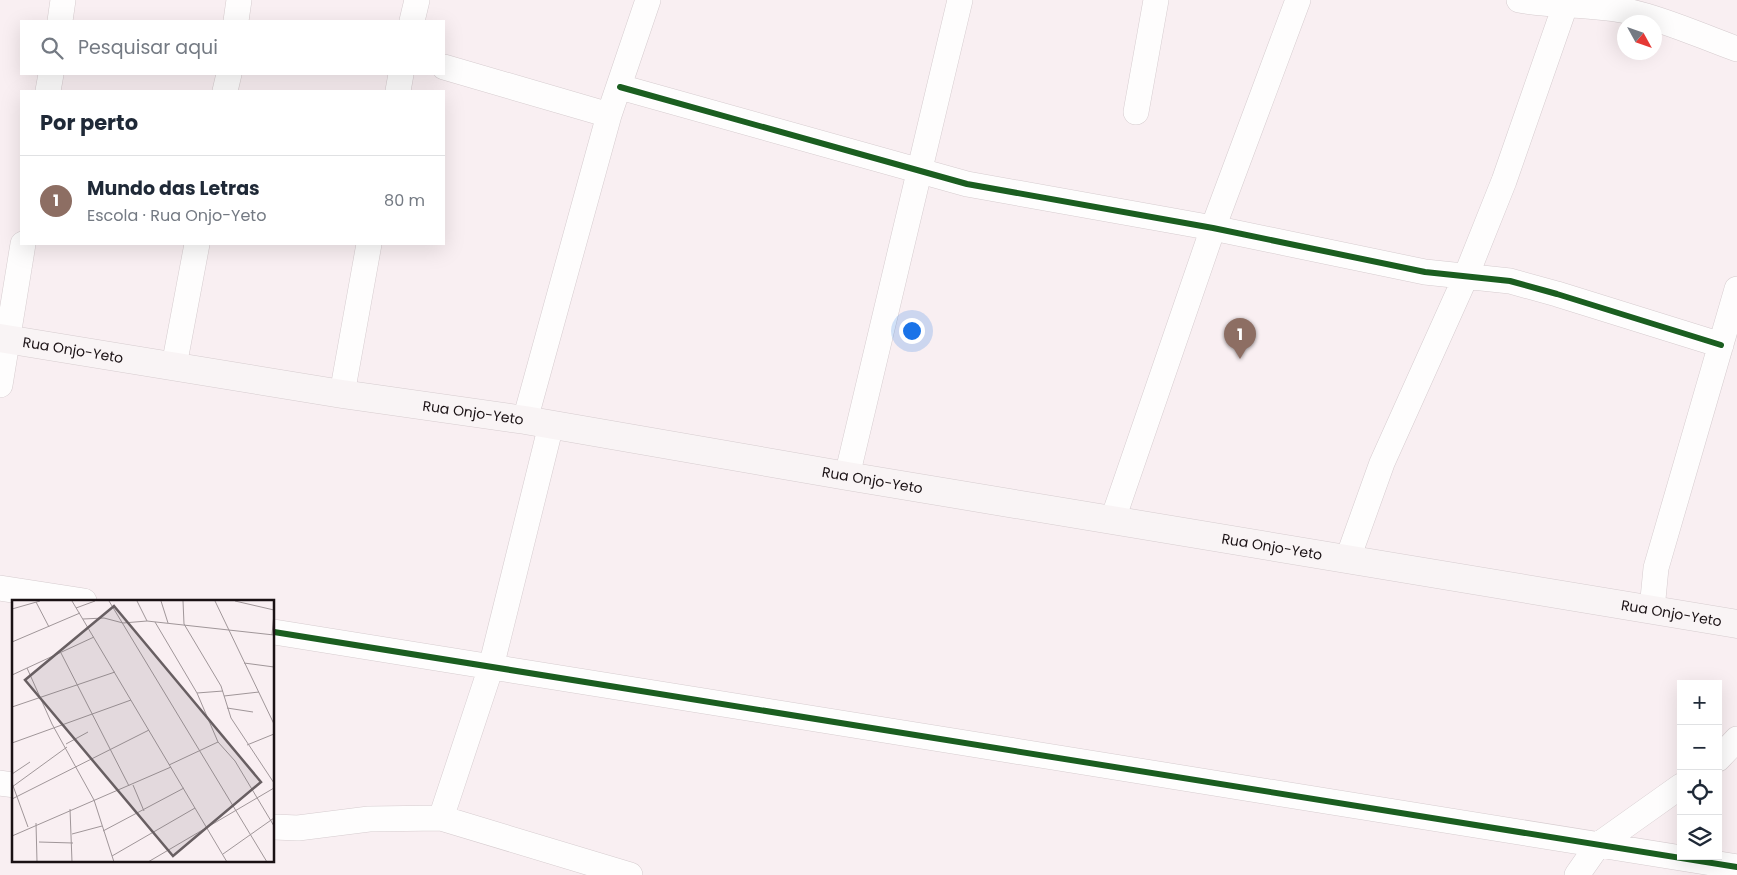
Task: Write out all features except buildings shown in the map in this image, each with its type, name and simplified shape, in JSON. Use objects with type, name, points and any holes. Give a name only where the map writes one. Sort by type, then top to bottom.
[{"type":"main road","name":"Rua Onjo-Yeto","points":[[4,338],[342,394],[538,423],[1737,624]]},
{"type":"street","points":[[60,20],[63,0]]},
{"type":"street","points":[[236,20],[239,0]]},
{"type":"street","points":[[412,20],[417,0]]},
{"type":"street","points":[[441,818],[491,666],[538,423],[609,115],[620,88],[648,0]]},
{"type":"street","points":[[847,476],[921,171],[960,0]]},
{"type":"street","points":[[1136,112],[1156,0]]},
{"type":"street","points":[[1113,519],[1212,228],[1298,0]]},
{"type":"street","points":[[1520,0],[1566,2],[1632,12],[1737,49]]},
{"type":"street","points":[[1348,558],[1382,463],[1466,276],[1504,181],[1566,2]]},
{"type":"street","points":[[445,67],[609,115]]},
{"type":"street","points":[[48,90],[51,75]]},
{"type":"street","points":[[225,90],[229,75]]},
{"type":"street","points":[[398,90],[401,75]]},
{"type":"street","points":[[620,88],[976,185],[1212,228],[1425,272],[1510,282],[1557,294],[1721,345]]},
{"type":"street","points":[[0,385],[4,338],[23,245]]},
{"type":"street","points":[[174,366],[197,245]]},
{"type":"street","points":[[342,394],[370,245]]},
{"type":"street","points":[[1652,609],[1656,568],[1737,289]]},
{"type":"street","points":[[0,588],[78,600]]},
{"type":"street","points":[[275,632],[1737,867]]},
{"type":"street","points":[[1722,755],[1737,739]]},
{"type":"street","points":[[1576,875],[1598,845],[1677,789]]},
{"type":"street","points":[[275,827],[298,828],[369,819],[441,818],[630,875]]},
{"type":"cycle path","points":[[620,87],[967,184],[1213,228],[1425,272],[1510,281],[1721,345]]},
{"type":"cycle path","points":[[275,632],[1737,867]]},
{"type":"place","name":"Mundo das Letras","points":[[1240,359]]}]
